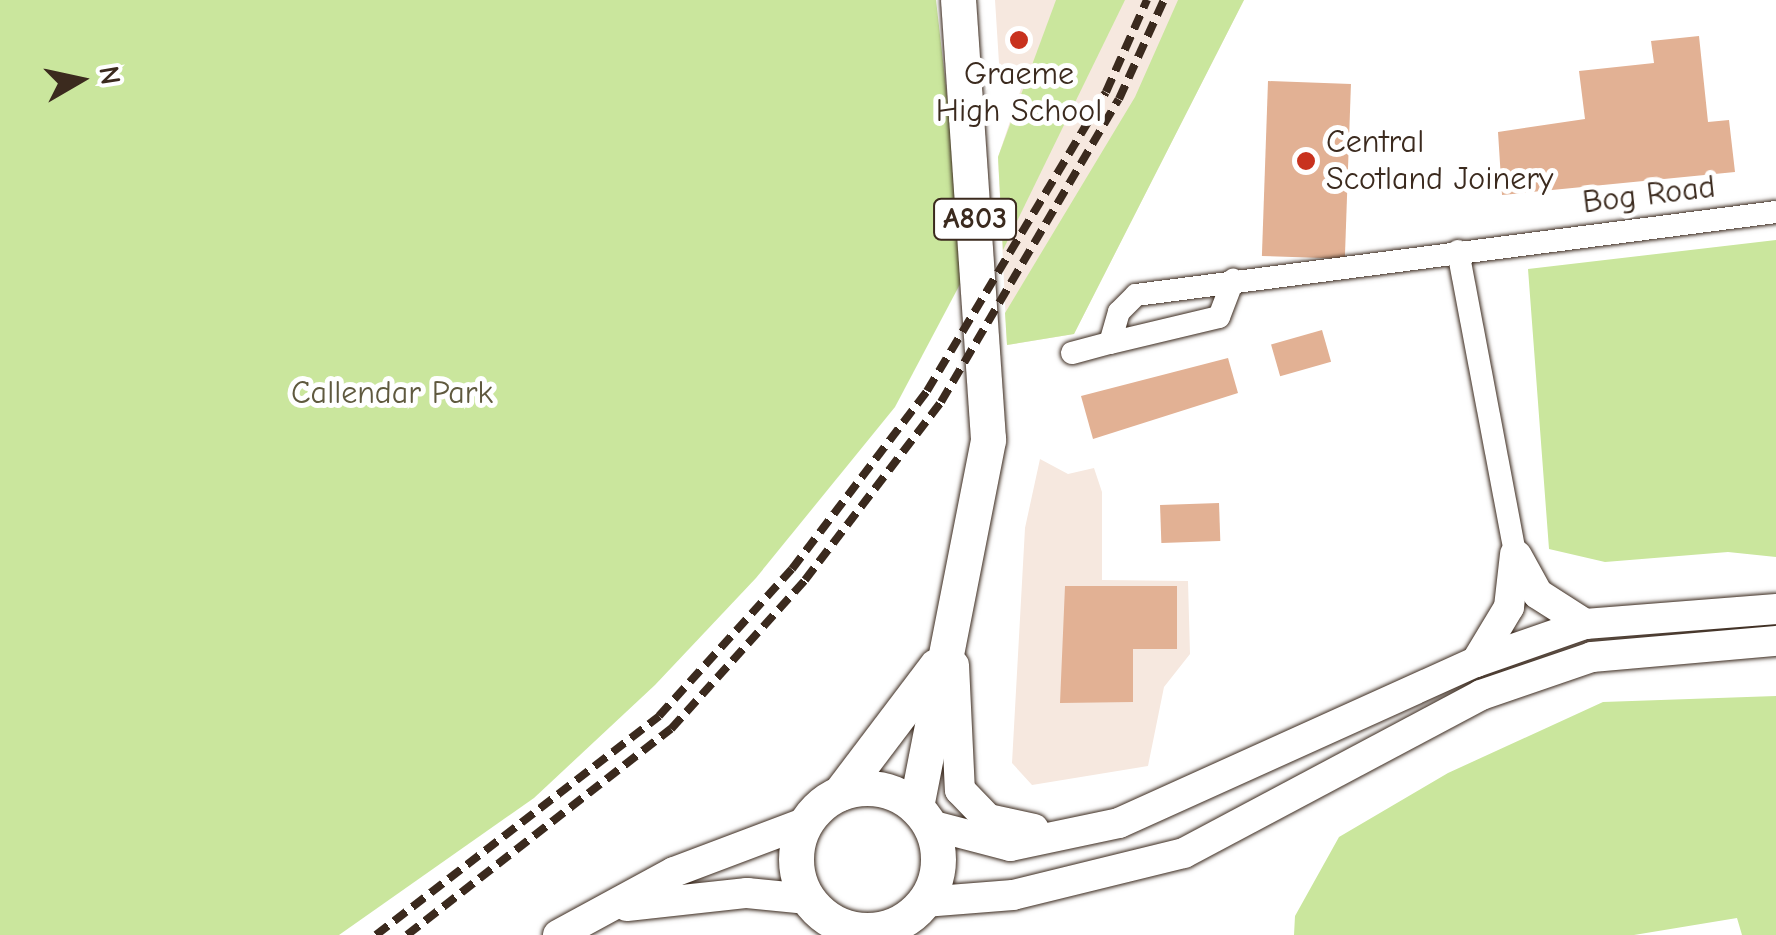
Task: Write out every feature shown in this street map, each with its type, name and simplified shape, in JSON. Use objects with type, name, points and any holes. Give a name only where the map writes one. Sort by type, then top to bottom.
[{"type":"main road","name":"A803","points":[[908,919],[938,863],[922,816],[947,648],[988,422],[958,0]]},
{"type":"main road","points":[[1515,554],[1538,594],[1585,624]]},
{"type":"main road","points":[[1476,662],[1509,607],[1515,554]]},
{"type":"main road","points":[[957,607],[960,790],[988,819],[1017,838]]},
{"type":"main road","points":[[840,793],[881,789],[966,840],[1017,838],[1119,823],[1476,662],[1585,624],[1776,609]]},
{"type":"main road","points":[[600,910],[700,895],[825,917],[861,930],[968,900],[1014,894],[1184,853],[1481,695],[1592,657],[1776,642]]},
{"type":"main road","name":"A803","points":[[806,822],[840,793],[947,648]]},
{"type":"main road","points":[[558,935],[600,910],[806,822]]},
{"type":"main road","points":[[806,822],[796,859],[825,917]]},
{"type":"street","name":"Bog Road","points":[[1110,343],[1119,312],[1136,295],[1776,212]]},
{"type":"street","points":[[1458,251],[1515,554]]},
{"type":"street","points":[[1072,353],[1219,317],[1233,280]]},
{"type":"shaded area","points":[[995,0],[1244,0],[1074,334],[1007,345],[998,157],[1022,86],[1000,79]]},
{"type":"shaded area","points":[[1040,459],[1068,474],[1094,468],[1102,492],[1102,580],[1188,581],[1190,654],[1164,687],[1148,766],[1032,785],[1012,763],[1025,528]]},
{"type":"green space","name":"Callendar Park","points":[[0,0],[936,0],[967,271],[895,407],[756,578],[655,685],[534,798],[339,935],[0,935]]},
{"type":"green space","points":[[1056,0],[1125,0],[1003,250],[998,157]]},
{"type":"green space","points":[[1178,0],[1244,0],[1074,334],[1007,345],[1005,313],[1135,97]]},
{"type":"green space","points":[[1776,240],[1776,557],[1728,552],[1605,562],[1549,549],[1528,269]]},
{"type":"green space","points":[[1776,696],[1776,935],[1742,935],[1737,918],[1634,935],[1294,935],[1295,916],[1339,837],[1448,773],[1603,702]]},
{"type":"building","points":[[1699,36],[1708,122],[1729,120],[1735,172],[1502,195],[1498,132],[1585,119],[1579,71],[1654,63],[1651,41]]},
{"type":"building","name":"Central Scotland Joinery","points":[[1268,81],[1351,84],[1345,259],[1262,256]]},
{"type":"building","points":[[1322,330],[1331,362],[1280,376],[1271,345]]},
{"type":"building","points":[[1228,358],[1238,393],[1093,439],[1081,396]]},
{"type":"building","points":[[1219,503],[1220,541],[1161,543],[1160,505]]},
{"type":"building","points":[[1065,586],[1177,586],[1177,649],[1133,649],[1133,702],[1060,703]]},
{"type":"railway","points":[[376,935],[659,716],[792,569],[927,391],[1106,92],[1147,0]]},
{"type":"railway","points":[[407,935],[671,729],[805,580],[941,402],[1119,99],[1164,0]]},
{"type":"place","name":"Graeme High School","points":[[1019,40]]},
{"type":"place","name":"Central Scotland Joinery","points":[[1306,161]]}]
